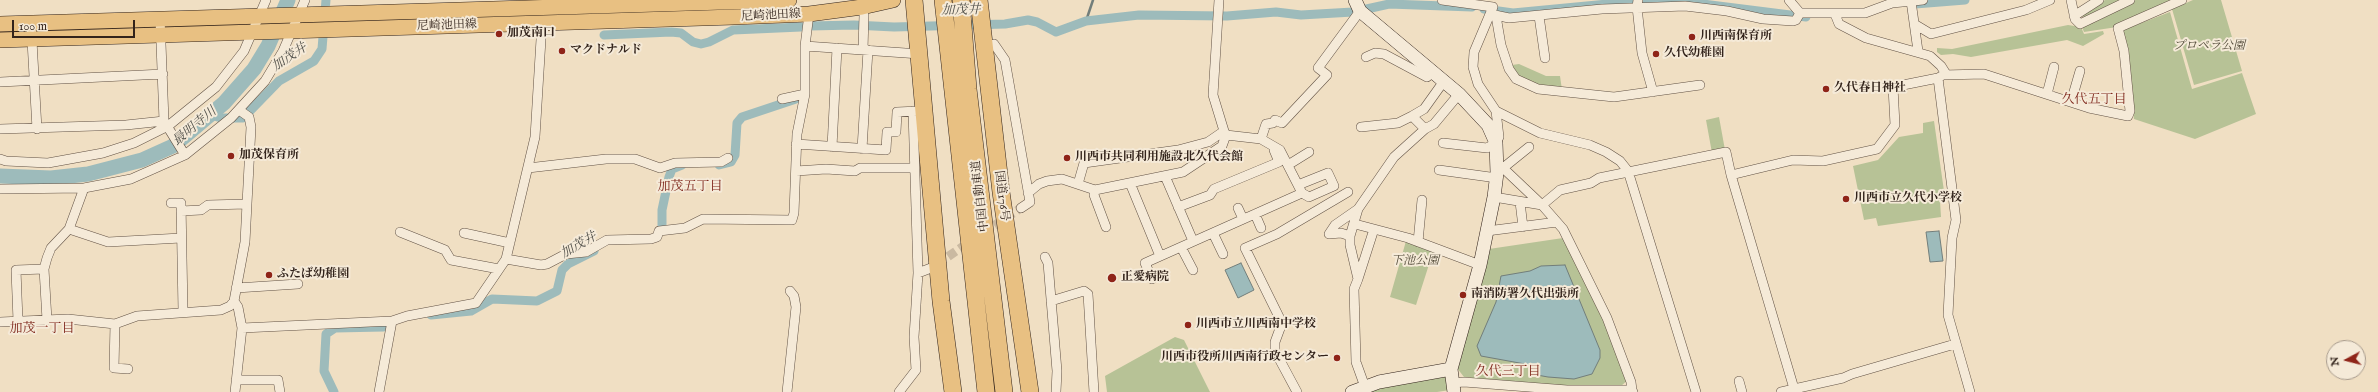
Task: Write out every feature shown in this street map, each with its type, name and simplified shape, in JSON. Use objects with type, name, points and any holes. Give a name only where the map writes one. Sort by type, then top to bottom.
[{"type":"highway","points":[[914,0],[920,54],[919,111],[953,392]]},
{"type":"highway","points":[[924,0],[957,392]]},
{"type":"highway","name":"中国自動車道","points":[[943,0],[951,90],[986,392]]},
{"type":"highway","name":"中国自動車道","points":[[961,0],[968,89],[1004,392]]},
{"type":"highway","name":"国道176号","points":[[979,0],[988,88],[1015,299],[1030,392]]},
{"type":"highway","points":[[990,0],[1008,179],[1024,287],[1034,392]]},
{"type":"main road","name":"尼崎池田線","points":[[0,24],[160,18],[543,10],[789,0]]},
{"type":"main road","name":"尼崎池田線","points":[[0,40],[290,31],[543,10],[809,14],[862,7],[893,0]]},
{"type":"street","points":[[0,159],[6,161],[48,163],[104,153],[134,143],[166,124],[216,87],[244,50],[254,32],[266,0]]},
{"type":"street","points":[[0,189],[84,188],[130,179],[185,155],[239,110],[265,81],[305,0]]},
{"type":"street","points":[[1028,193],[1039,184],[1047,181],[1062,179],[1095,190],[1183,172],[1222,146],[1225,133],[1213,95],[1219,0]]},
{"type":"street","points":[[1442,0],[1468,2],[1520,18],[1638,4],[1685,6],[1727,11],[1763,20],[1793,21],[1796,20],[1800,13]]},
{"type":"street","points":[[1789,0],[1800,13],[1834,14],[1865,13],[1892,3],[1923,0]]},
{"type":"street","points":[[1916,25],[1931,34],[2026,10],[2050,0]]},
{"type":"street","points":[[2071,0],[2081,33]]},
{"type":"street","points":[[2075,17],[2099,0]]},
{"type":"street","points":[[2075,17],[2080,24],[2085,23],[2130,0]]},
{"type":"street","points":[[1731,175],[1793,160],[1823,161],[1877,149],[1895,125],[1892,87],[1942,76],[1984,74],[2071,102],[2128,116],[2130,111],[2124,50],[2118,28],[2182,0]]},
{"type":"street","points":[[1911,1],[1916,25],[1918,51]]},
{"type":"street","points":[[1638,4],[1642,54],[1653,92]]},
{"type":"street","points":[[1260,139],[1266,124],[1274,124],[1275,120],[1282,122],[1326,75],[1318,68],[1358,6],[1432,73],[1459,94],[1488,125],[1496,143],[1499,173],[1480,265],[1451,370],[1453,388],[1464,382],[1567,390],[1632,391],[1631,382],[1607,318],[1580,260],[1558,222],[1542,205],[1499,173],[1439,170]]},
{"type":"street","points":[[862,7],[864,15],[866,50],[862,148]]},
{"type":"street","points":[[1494,9],[1501,45],[1509,69],[1516,79],[1538,89],[1560,93],[1614,97],[1700,85]]},
{"type":"street","points":[[1443,143],[1487,148],[1496,143],[1499,137],[1496,111],[1478,84],[1474,68],[1474,52],[1494,9]]},
{"type":"street","points":[[242,328],[392,321],[407,316],[476,303],[506,259],[528,168],[535,137],[543,10]]},
{"type":"street","points":[[506,259],[541,265],[547,264],[566,254],[586,252],[607,240],[651,239],[657,237],[659,231],[685,228],[703,219],[792,220],[794,213],[796,144],[805,94],[805,46],[809,14]]},
{"type":"street","points":[[1834,14],[1839,24],[1866,38],[1918,51],[1930,56],[1941,66],[1956,220],[1952,238],[1948,315],[1955,344],[1970,392]]},
{"type":"street","points":[[1539,16],[1544,58]]},
{"type":"street","points":[[160,18],[166,124],[185,155]]},
{"type":"street","points":[[31,23],[37,128]]},
{"type":"street","points":[[994,44],[1005,60],[1030,202],[1021,208]]},
{"type":"street","points":[[805,46],[920,54]]},
{"type":"street","points":[[832,147],[837,48]]},
{"type":"street","points":[[1366,57],[1375,53],[1384,54],[1427,77],[1432,73]]},
{"type":"street","points":[[2047,94],[2054,67]]},
{"type":"street","points":[[2071,102],[2080,71]]},
{"type":"street","points":[[0,82],[163,74]]},
{"type":"street","points":[[1360,128],[1398,122],[1412,116],[1424,109],[1444,81]]},
{"type":"street","points":[[782,99],[805,94]]},
{"type":"street","points":[[1350,236],[1342,233],[1329,234],[1335,225],[1358,209],[1394,158],[1425,129],[1434,124],[1459,94]]},
{"type":"street","points":[[0,322],[68,319],[115,324],[137,316],[221,310],[230,306],[234,301],[245,242],[251,127],[249,117],[239,110]]},
{"type":"street","points":[[796,144],[886,150],[887,132],[896,132],[897,112],[919,111],[914,168],[918,273],[915,306],[916,370],[899,392]]},
{"type":"street","points":[[1496,111],[1540,133],[1590,145],[1606,152],[1620,161],[1628,171],[1696,392]]},
{"type":"street","points":[[1412,116],[1425,129]]},
{"type":"street","points":[[0,129],[166,124]]},
{"type":"street","points":[[1078,184],[1084,163],[1178,150],[1208,142],[1225,133],[1260,139],[1274,145],[1280,150],[1300,189],[1255,214],[1142,265],[1152,279]]},
{"type":"street","points":[[1178,207],[1210,194],[1214,189],[1279,162],[1274,145]]},
{"type":"street","points":[[1499,173],[1528,147]]},
{"type":"street","points":[[1288,165],[1309,152]]},
{"type":"street","points":[[1494,197],[1542,205],[1560,190],[1628,171],[1726,152],[1731,175],[1794,390]]},
{"type":"street","points":[[528,168],[606,159],[635,160],[660,168],[675,163],[721,162],[728,158]]},
{"type":"street","points":[[796,171],[826,169],[855,171],[860,168],[914,168]]},
{"type":"street","points":[[1165,176],[1193,241]]},
{"type":"street","points":[[1130,183],[1142,207],[1160,256]]},
{"type":"street","points":[[47,320],[44,270],[52,248],[69,229],[84,188]]},
{"type":"street","points":[[1095,190],[1094,195],[1106,227]]},
{"type":"street","points":[[1297,392],[1274,351],[1274,342],[1282,323],[1245,248],[1278,234],[1348,192]]},
{"type":"street","points":[[1418,242],[1422,200]]},
{"type":"street","points":[[1520,202],[1523,227]]},
{"type":"street","points":[[171,203],[180,203],[181,211],[183,312]]},
{"type":"street","points":[[181,211],[201,210],[208,205],[247,204]]},
{"type":"street","points":[[1238,208],[1243,219]]},
{"type":"street","points":[[1358,209],[1355,224],[1350,236],[1350,245],[1358,279]]},
{"type":"street","points":[[1255,214],[1260,228]]},
{"type":"street","points":[[1487,231],[1558,222]]},
{"type":"street","points":[[1355,224],[1418,242],[1480,265]]},
{"type":"street","points":[[69,229],[108,242],[181,238]]},
{"type":"street","points":[[1365,387],[1356,362],[1354,290],[1374,229]]},
{"type":"street","points":[[400,232],[445,250],[451,260],[499,269]]},
{"type":"street","points":[[464,232],[510,243]]},
{"type":"street","points":[[1213,233],[1223,254]]},
{"type":"street","points":[[1181,247],[1193,270]]},
{"type":"street","points":[[1045,257],[1048,263],[1056,372],[1056,392]]},
{"type":"street","points":[[918,273],[931,268]]},
{"type":"street","points":[[18,321],[16,270],[44,270]]},
{"type":"street","points":[[236,288],[298,284]]},
{"type":"street","points":[[787,392],[796,307],[794,296],[790,291]]},
{"type":"street","points":[[1051,301],[1084,291],[1088,294],[1094,392]]},
{"type":"street","points":[[234,301],[238,308],[242,328],[235,392]]},
{"type":"street","points":[[378,392],[392,321]]},
{"type":"street","points":[[115,324],[114,368],[128,369]]},
{"type":"street","points":[[1781,392],[1843,378],[1955,344]]},
{"type":"street","points":[[915,360],[922,370]]},
{"type":"street","points":[[1352,392],[1379,382],[1451,370]]},
{"type":"street","points":[[236,380],[278,380],[280,392]]},
{"type":"street","points":[[1739,381],[1742,392]]},
{"type":"green space","points":[[2105,0],[2124,0],[2084,19],[2083,16],[2086,12]]},
{"type":"green space","points":[[2133,0],[2173,0],[2117,27],[2084,32],[2082,27]]},
{"type":"green space","name":"プロペラ公園","points":[[2193,0],[2221,0],[2242,71],[2194,85],[2172,9]]},
{"type":"green space","points":[[2170,12],[2192,89],[2242,73],[2256,114],[2195,139],[2134,119],[2123,30]]},
{"type":"green space","points":[[2068,25],[2081,27],[2084,34],[2103,31],[2104,34],[2083,46],[2067,40],[1971,57],[1953,54],[1941,55],[1937,52],[1937,48],[1952,49]]},
{"type":"green space","points":[[1519,64],[1546,76],[1560,76],[1562,90],[1524,81],[1518,76],[1512,65]]},
{"type":"green space","points":[[1719,117],[1725,150],[1712,153],[1706,120]]},
{"type":"green space","points":[[1934,121],[1944,191],[1940,201],[1941,217],[1878,226],[1876,218],[1864,220],[1853,166],[1878,160],[1899,137],[1923,133],[1923,123]]},
{"type":"green space","points":[[1563,238],[1578,262],[1629,379],[1621,386],[1560,386],[1464,377],[1457,368],[1489,249]]},
{"type":"green space","name":"下池公園","points":[[1406,241],[1434,249],[1416,305],[1390,297]]},
{"type":"green space","points":[[1175,337],[1184,340],[1210,392],[1107,392],[1105,376]]},
{"type":"green space","points":[[1448,373],[1450,390],[1437,392],[1363,392]]},
{"type":"water","points":[[1939,231],[1943,261],[1930,262],[1926,232]]},
{"type":"water","points":[[1241,263],[1254,290],[1238,298],[1225,270]]},
{"type":"water","points":[[1565,265],[1600,350],[1600,358],[1592,374],[1574,379],[1548,377],[1537,375],[1525,364],[1481,356],[1477,346],[1496,302],[1501,276],[1530,271],[1541,266]]},
{"type":"waterway","name":"最明寺川","points":[[0,176],[51,178],[88,174],[142,160],[173,146],[224,103],[254,69],[268,46],[288,0]]},
{"type":"waterway","name":"加茂井","points":[[211,115],[221,118],[243,118],[279,81],[314,61],[322,49],[326,0]]},
{"type":"waterway","points":[[1086,21],[1093,0]]},
{"type":"waterway","name":"加茂井","points":[[1915,4],[1965,0]]},
{"type":"waterway","name":"加茂井","points":[[1484,9],[1513,13],[1618,3],[1687,2],[1806,17]]},
{"type":"waterway","name":"加茂井","points":[[810,26],[854,25],[894,27],[1005,24],[1028,20],[1037,22],[1056,32],[1086,21],[1139,15],[1227,16],[1276,12],[1301,15],[1353,12],[1389,4],[1472,7]]},
{"type":"waterway","name":"加茂井","points":[[604,35],[671,32],[681,33],[693,42],[701,44],[709,42],[733,30],[801,27]]},
{"type":"waterway","name":"加茂井","points":[[719,165],[731,162],[735,155],[737,123],[742,117],[796,99]]},
{"type":"waterway","name":"加茂井","points":[[662,225],[662,210],[669,177],[672,169],[682,165]]},
{"type":"waterway","name":"加茂井","points":[[431,315],[471,311],[492,299],[537,301],[557,291],[562,270],[568,264],[594,251]]},
{"type":"waterway","name":"加茂井","points":[[334,392],[324,371],[326,334],[335,328],[384,327]]},
{"type":"tunnel","points":[[983,233],[1021,208]]},
{"type":"tunnel","points":[[937,264],[971,241]]},
{"type":"place","name":"加茂南口","points":[[499,34]]},
{"type":"place","name":"川西南保育所","points":[[1692,37]]},
{"type":"place","name":"マクドナルド","points":[[562,51]]},
{"type":"place","name":"久代幼稚園","points":[[1656,54]]},
{"type":"place","name":"久代春日神社","points":[[1826,89]]},
{"type":"place","name":"加茂保育所","points":[[231,156]]},
{"type":"place","name":"川西市共同利用施設北久代会館","points":[[1067,158]]},
{"type":"place","name":"川西市立久代小学校","points":[[1846,199]]},
{"type":"place","name":"ふたば幼稚園","points":[[269,275]]},
{"type":"place","name":"正愛病院","points":[[1112,278]]},
{"type":"place","name":"南消防署久代出張所","points":[[1463,295]]},
{"type":"place","name":"川西市立川西南中学校","points":[[1188,325]]},
{"type":"place","name":"川西市役所川西南行政センター","points":[[1337,358]]},
{"type":"district","name":"久代五丁目","points":[[2094,100]]},
{"type":"district","name":"加茂五丁目","points":[[690,187]]},
{"type":"district","name":"加茂一丁目","points":[[42,329]]},
{"type":"district","name":"久代三丁目","points":[[1508,372]]}]
